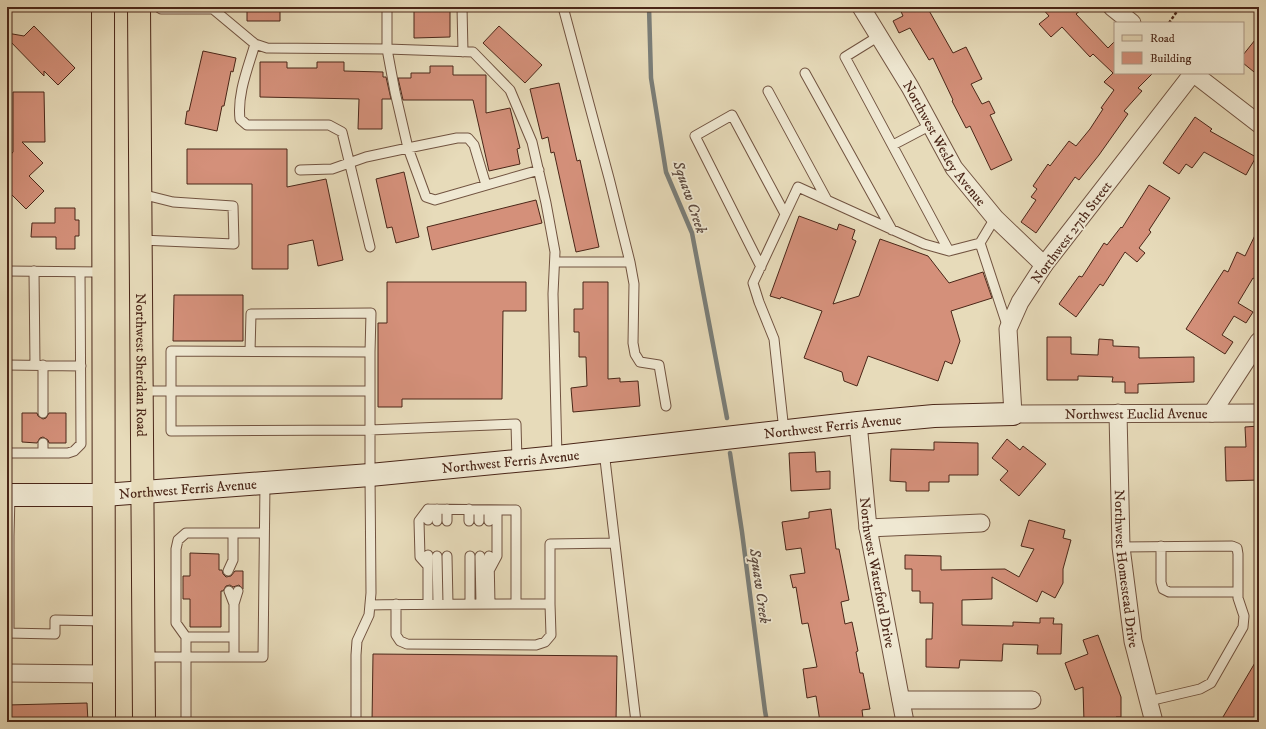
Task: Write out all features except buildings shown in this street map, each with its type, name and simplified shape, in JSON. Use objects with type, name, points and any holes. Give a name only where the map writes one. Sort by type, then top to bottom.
[{"type":"main road","points":[[103,7],[104,722]]},
{"type":"main road","name":"Northwest Sheridan Road","points":[[139,7],[144,722]]},
{"type":"street","name":"Northwest Wesley Avenue","points":[[861,7],[910,87],[954,168],[995,218],[1044,265]]},
{"type":"street","points":[[1112,7],[1131,22]]},
{"type":"street","name":"Northwest 27th Street","points":[[1013,414],[1008,329],[1020,302],[1044,265],[1192,74]]},
{"type":"street","points":[[1194,74],[1259,124]]},
{"type":"street","points":[[1212,413],[1259,341]]},
{"type":"street","name":"Northwest Homestead Drive","points":[[1118,413],[1121,547],[1134,641],[1154,722]]},
{"type":"street","name":"Northwest Euclid Avenue","points":[[1013,414],[1259,413]]},
{"type":"street","name":"Northwest Ferris Avenue","points":[[9,495],[104,495],[370,475],[557,457],[858,423],[934,416],[1013,414]]},
{"type":"street","name":"Northwest Waterford Drive","points":[[858,423],[868,528],[905,722]]},
{"type":"street","points":[[868,528],[981,523]]},
{"type":"street","points":[[7,673],[105,674]]},
{"type":"street","points":[[901,700],[1032,700]]},
{"type":"lane","points":[[158,7],[161,9],[213,8],[254,44],[267,48],[387,49],[473,52],[510,90],[532,142],[554,245],[557,457]]},
{"type":"lane","points":[[387,7],[387,49],[395,92],[408,148],[426,197],[435,200],[539,170]]},
{"type":"lane","points":[[462,7],[463,52]]},
{"type":"lane","points":[[563,7],[630,262],[634,284],[635,354],[640,362],[659,365],[666,406]]},
{"type":"lane","points":[[879,36],[846,57],[949,251]]},
{"type":"lane","points":[[254,44],[238,108],[240,119],[247,125],[329,125],[342,132],[370,247]]},
{"type":"lane","points":[[805,73],[892,230]]},
{"type":"lane","points":[[768,92],[827,200]]},
{"type":"lane","points":[[761,267],[695,136],[732,115],[785,214]]},
{"type":"lane","points":[[892,145],[931,125]]},
{"type":"lane","points":[[300,170],[332,168],[408,148],[457,138],[468,138],[474,145],[486,185]]},
{"type":"lane","points":[[784,431],[774,338],[753,283],[798,186],[924,244],[949,251],[980,243],[995,218]]},
{"type":"lane","points":[[141,194],[173,202],[234,206],[234,244],[141,240]]},
{"type":"lane","points":[[980,243],[1008,329]]},
{"type":"lane","points":[[555,262],[630,262]]},
{"type":"lane","points":[[7,271],[104,272]]},
{"type":"lane","points":[[34,271],[43,413]]},
{"type":"lane","points":[[7,453],[68,453],[74,451],[81,444],[80,272]]},
{"type":"lane","points":[[250,352],[251,314],[371,313],[371,587],[369,615],[357,641],[356,722]]},
{"type":"lane","points":[[370,352],[171,351],[170,431],[370,430],[516,424],[517,461]]},
{"type":"lane","points":[[7,365],[81,366]]},
{"type":"lane","points":[[142,391],[370,391]]},
{"type":"lane","points":[[43,443],[43,453]]},
{"type":"lane","points":[[604,451],[636,722]]},
{"type":"lane","points":[[144,657],[263,657],[265,483]]},
{"type":"lane","points":[[9,495],[8,633],[55,634],[55,620],[105,621]]},
{"type":"lane","points":[[432,520],[437,510]]},
{"type":"lane","points":[[437,510],[447,521]]},
{"type":"lane","points":[[428,566],[420,557],[419,521],[437,510],[516,510],[516,604]]},
{"type":"lane","points":[[470,520],[474,510]]},
{"type":"lane","points":[[474,510],[484,521],[493,510]]},
{"type":"lane","points":[[485,604],[489,571],[497,556],[493,510]]},
{"type":"lane","points":[[186,722],[186,638],[176,623],[176,549],[178,540],[186,533],[264,533]]},
{"type":"lane","points":[[228,571],[233,560],[234,533]]},
{"type":"lane","points":[[396,604],[396,635],[400,641],[407,644],[536,645],[545,642],[551,635],[550,544],[615,543]]},
{"type":"lane","points":[[1161,546],[1161,582],[1163,589],[1169,592],[1238,592]]},
{"type":"lane","points":[[1121,547],[1232,546],[1237,548],[1238,598],[1244,616],[1243,627],[1210,683],[1200,689],[1149,701]]},
{"type":"lane","points":[[432,555],[433,604],[428,566],[432,555]]},
{"type":"lane","points":[[447,556],[448,604]]},
{"type":"lane","points":[[470,556],[470,604]]},
{"type":"lane","points":[[485,604],[484,556],[489,571]]},
{"type":"lane","points":[[233,560],[238,571]]},
{"type":"lane","points":[[233,591],[234,657]]},
{"type":"lane","points":[[370,605],[550,604]]},
{"type":"lane","points":[[186,638],[234,637]]},
{"type":"path","points":[[1170,22],[1180,7]]},
{"type":"waterway","name":"Squaw Creek","points":[[649,7],[651,78],[666,172],[692,233],[727,418]]},
{"type":"waterway","name":"Squaw Creek","points":[[730,453],[767,722]]}]
